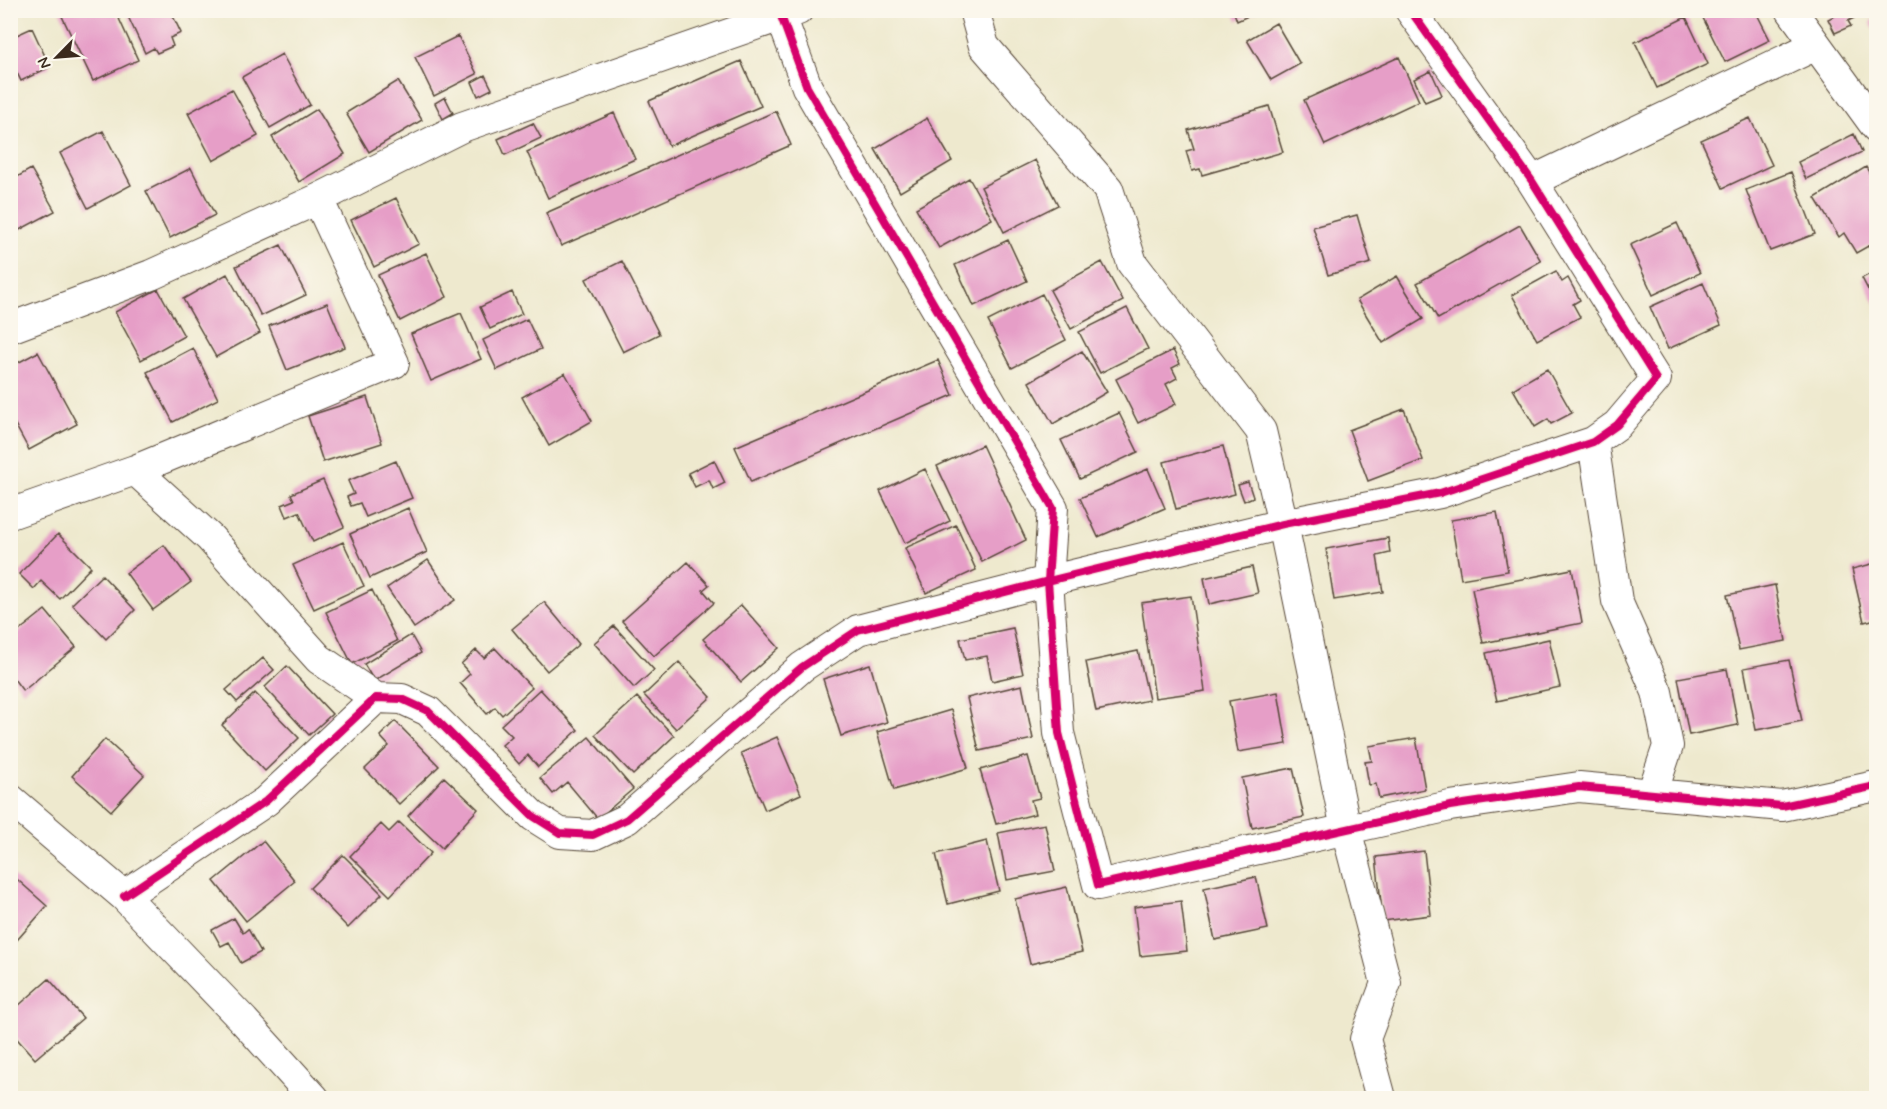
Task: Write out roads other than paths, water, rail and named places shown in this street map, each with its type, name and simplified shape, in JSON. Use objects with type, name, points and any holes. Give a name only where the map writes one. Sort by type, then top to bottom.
[{"type":"street","points":[[974,10],[984,46],[1108,189],[1132,263],[1261,431],[1283,524],[1346,829],[1386,983],[1365,1039],[1381,1098]]},
{"type":"street","points":[[135,470],[210,538],[319,659],[376,698],[402,699],[428,711],[532,816],[560,833],[593,835],[627,819],[802,668],[858,630],[1283,524],[1440,493],[1593,442],[1617,425],[1656,379],[1532,181],[1410,10]]},
{"type":"street","points":[[1791,10],[1876,127]]},
{"type":"street","points":[[10,328],[151,275],[318,199],[462,127],[789,13],[807,87],[1053,508],[1048,581],[1059,733],[1098,885],[1450,806],[1579,787],[1782,806],[1876,786]]},
{"type":"street","points":[[1532,181],[1816,45]]},
{"type":"street","points":[[10,514],[135,470],[394,363],[318,199]]},
{"type":"street","points":[[1593,442],[1617,601],[1657,692],[1668,746],[1653,794]]},
{"type":"street","points":[[124,896],[266,801],[376,698]]},
{"type":"street","points":[[10,799],[124,896],[314,1098]]}]
